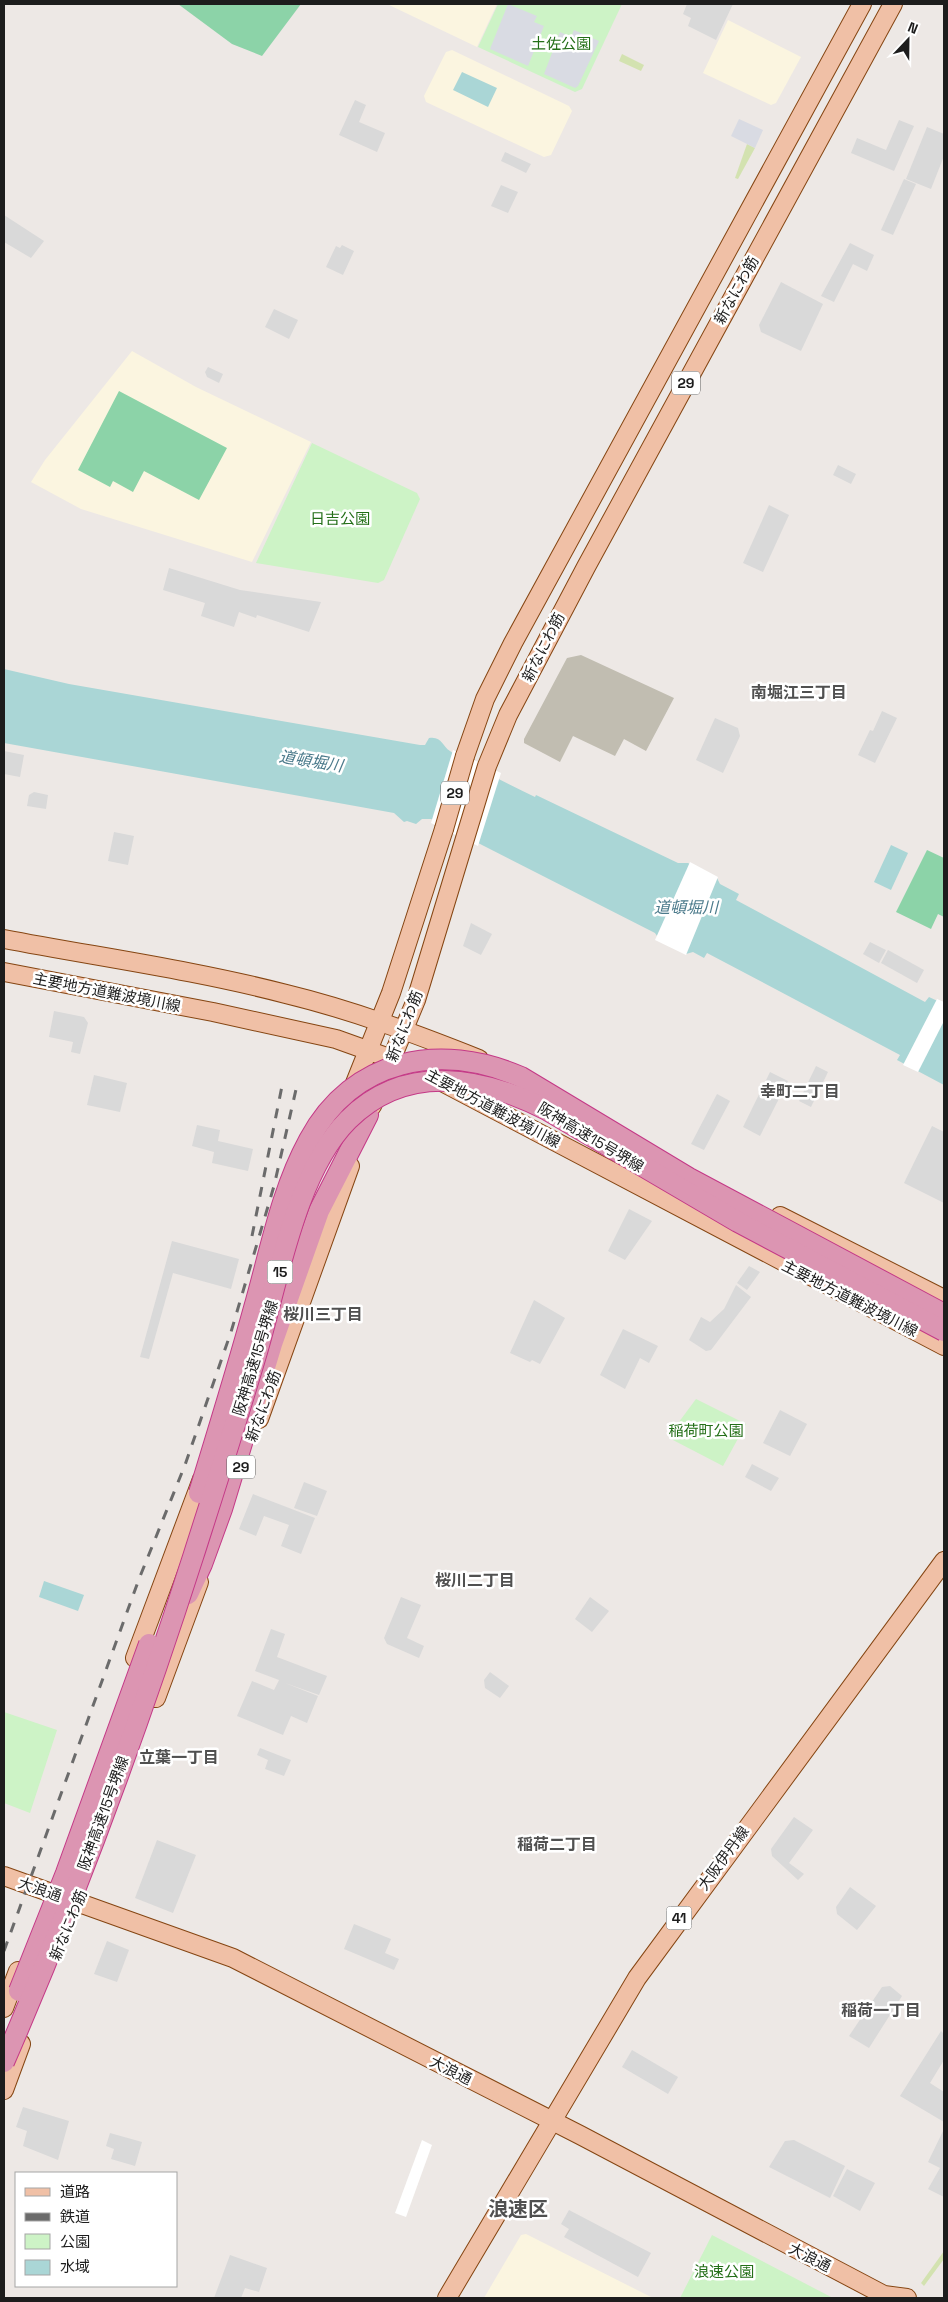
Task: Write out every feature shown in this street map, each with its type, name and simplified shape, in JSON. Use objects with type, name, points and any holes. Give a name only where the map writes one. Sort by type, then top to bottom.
[{"type":"highway","name":"阪神高速15号堺線","points":[[4,2027],[70,1864],[126,1710],[179,1555],[243,1348],[293,1175],[309,1139],[320,1122],[349,1092],[384,1071],[416,1060],[450,1058],[482,1063],[502,1069],[538,1086],[697,1182],[944,1314]]},
{"type":"highway","name":"阪神高速15号堺線","points":[[4,2062],[80,1877],[137,1723],[221,1470],[303,1198],[317,1165],[337,1133],[360,1110],[388,1092],[419,1082],[448,1080],[479,1084],[522,1098],[548,1110],[738,1222],[944,1331]]},
{"type":"highway","points":[[137,1723],[187,1595],[202,1564],[237,1462],[272,1344],[319,1211],[368,1115]]},
{"type":"main road","name":"新なにわ筋","points":[[4,2008],[165,1576],[391,993],[444,829],[465,756],[485,699],[513,643],[862,4]]},
{"type":"main road","name":"新なにわ筋","points":[[4,2090],[194,1597],[368,1115],[416,1000],[487,766],[508,715],[544,645],[893,4]]},
{"type":"main road","points":[[4,939],[285,993],[404,1030],[486,1062],[593,1122],[944,1299]]},
{"type":"main road","name":"主要地方道難波境川線","points":[[4,972],[232,1016],[336,1039],[417,1068],[773,1258],[944,1346]]},
{"type":"main road","name":"大阪伊丹線","points":[[447,2298],[636,1978],[944,1561]]},
{"type":"main road","name":"大浪通","points":[[4,1876],[233,1958],[552,2121],[885,2296],[907,2298]]},
{"type":"shaded area","points":[[387,4],[497,4],[477,47]]},
{"type":"shaded area","points":[[508,4],[537,16],[534,22],[544,26],[528,66],[490,49]]},
{"type":"shaded area","points":[[687,4],[733,4],[716,40],[688,26],[691,18],[683,14]]},
{"type":"shaded area","points":[[728,20],[801,57],[776,103],[771,105],[703,73]]},
{"type":"shaded area","points":[[574,30],[599,41],[578,86],[575,88],[544,74],[560,32],[571,37]]},
{"type":"shaded area","points":[[452,50],[569,106],[572,111],[551,155],[544,157],[426,102],[424,96],[446,52]]},
{"type":"shaded area","points":[[355,100],[366,105],[359,122],[385,133],[377,152],[339,135]]},
{"type":"shaded area","points":[[739,119],[763,130],[755,148],[731,136]]},
{"type":"shaded area","points":[[899,120],[914,126],[894,171],[851,153],[857,138],[886,150]]},
{"type":"shaded area","points":[[927,127],[944,134],[944,156],[931,189],[906,179]]},
{"type":"shaded area","points":[[505,152],[531,164],[526,173],[501,161]]},
{"type":"shaded area","points":[[904,179],[916,184],[893,235],[881,230]]},
{"type":"shaded area","points":[[501,185],[518,192],[508,213],[491,206]]},
{"type":"shaded area","points":[[4,215],[44,241],[31,258],[4,242]]},
{"type":"shaded area","points":[[850,243],[874,255],[867,271],[853,264],[834,302],[821,296]]},
{"type":"shaded area","points":[[342,245],[354,251],[343,275],[326,267],[336,246],[340,248]]},
{"type":"shaded area","points":[[781,282],[823,304],[801,351],[761,332],[759,325]]},
{"type":"shaded area","points":[[274,309],[298,320],[289,339],[265,327]]},
{"type":"shaded area","points":[[132,351],[196,387],[311,442],[252,562],[81,509],[31,482],[45,460]]},
{"type":"shaded area","points":[[208,367],[223,374],[219,383],[207,377],[205,372]]},
{"type":"shaded area","points":[[838,465],[856,474],[851,484],[833,475]]},
{"type":"shaded area","points":[[769,505],[789,515],[763,572],[743,563]]},
{"type":"shaded area","points":[[169,568],[240,590],[321,602],[309,632],[257,615],[256,618],[239,612],[234,627],[201,616],[205,603],[163,590]]},
{"type":"shaded area","points":[[581,655],[674,698],[646,751],[624,739],[615,756],[573,736],[560,762],[524,743],[524,739],[567,658]]},
{"type":"shaded area","points":[[882,711],[897,718],[875,763],[858,755],[870,730],[873,731]]},
{"type":"shaded area","points":[[715,718],[738,728],[740,736],[723,773],[696,760]]},
{"type":"shaded area","points":[[4,751],[24,755],[20,777],[4,774]]},
{"type":"shaded area","points":[[34,792],[48,795],[46,809],[27,806],[29,795]]},
{"type":"shaded area","points":[[114,832],[134,836],[128,865],[108,861]]},
{"type":"shaded area","points":[[471,923],[492,934],[481,955],[463,946]]},
{"type":"shaded area","points":[[870,942],[886,950],[879,963],[863,954]]},
{"type":"shaded area","points":[[888,950],[924,970],[917,983],[881,963]]},
{"type":"shaded area","points":[[54,1011],[84,1017],[88,1023],[80,1054],[71,1052],[73,1042],[49,1037]]},
{"type":"shaded area","points":[[816,1066],[828,1072],[811,1107],[799,1101]]},
{"type":"shaded area","points":[[770,1072],[788,1081],[760,1136],[743,1127]]},
{"type":"shaded area","points":[[94,1075],[127,1083],[120,1112],[87,1105]]},
{"type":"shaded area","points":[[717,1094],[730,1101],[704,1150],[691,1144]]},
{"type":"shaded area","points":[[197,1125],[220,1130],[218,1141],[253,1149],[248,1171],[212,1163],[214,1152],[192,1146]]},
{"type":"shaded area","points":[[932,1126],[944,1132],[944,1203],[904,1183]]},
{"type":"shaded area","points":[[629,1209],[652,1221],[625,1260],[608,1251]]},
{"type":"shaded area","points":[[172,1241],[239,1259],[231,1289],[173,1273],[149,1359],[140,1357]]},
{"type":"shaded area","points":[[749,1266],[760,1272],[747,1290],[737,1283]]},
{"type":"shaded area","points":[[736,1285],[751,1297],[711,1350],[706,1351],[689,1340],[701,1317],[710,1322],[724,1309]]},
{"type":"shaded area","points":[[534,1300],[565,1318],[540,1364],[532,1360],[530,1362],[510,1353]]},
{"type":"shaded area","points":[[623,1329],[658,1346],[649,1363],[640,1358],[625,1389],[600,1375]]},
{"type":"shaded area","points":[[780,1410],[807,1424],[790,1456],[763,1443]]},
{"type":"shaded area","points":[[752,1464],[779,1478],[771,1491],[745,1477]]},
{"type":"shaded area","points":[[304,1482],[327,1491],[317,1516],[294,1508]]},
{"type":"shaded area","points":[[253,1494],[315,1518],[301,1554],[281,1546],[289,1525],[264,1516],[256,1536],[239,1529]]},
{"type":"shaded area","points":[[401,1597],[421,1605],[407,1638],[424,1646],[419,1658],[387,1644],[384,1638]]},
{"type":"shaded area","points":[[590,1597],[609,1611],[592,1632],[575,1619]]},
{"type":"shaded area","points":[[271,1629],[285,1634],[277,1657],[327,1676],[319,1695],[285,1683],[318,1696],[307,1723],[291,1716],[283,1735],[237,1716],[252,1681],[274,1690],[279,1680],[255,1671]]},
{"type":"shaded area","points":[[490,1672],[509,1686],[500,1698],[485,1688],[484,1680]]},
{"type":"shaded area","points":[[260,1748],[291,1760],[284,1776],[265,1769],[268,1760],[257,1755]]},
{"type":"shaded area","points":[[794,1817],[813,1830],[789,1863],[804,1874],[798,1880],[772,1856],[771,1849]]},
{"type":"shaded area","points":[[157,1840],[196,1855],[173,1913],[135,1898]]},
{"type":"shaded area","points":[[850,1887],[876,1906],[857,1930],[837,1914],[836,1907]]},
{"type":"shaded area","points":[[354,1924],[391,1939],[385,1953],[399,1959],[394,1970],[344,1949]]},
{"type":"shaded area","points":[[107,1941],[129,1950],[117,1982],[94,1974]]},
{"type":"shaded area","points":[[890,1986],[902,1996],[869,2048],[849,2036],[882,1987]]},
{"type":"shaded area","points":[[941,2031],[944,2034],[944,2060],[930,2083],[944,2092],[944,2122],[900,2096]]},
{"type":"shaded area","points":[[632,2050],[678,2077],[668,2094],[622,2067]]},
{"type":"shaded area","points":[[23,2107],[69,2121],[58,2160],[23,2146],[27,2131],[16,2127]]},
{"type":"shaded area","points":[[944,2129],[944,2197],[928,2189],[940,2168],[928,2162]]},
{"type":"shaded area","points":[[110,2133],[142,2142],[135,2166],[111,2159],[114,2149],[106,2146]]},
{"type":"shaded area","points":[[794,2140],[845,2166],[830,2198],[769,2167],[785,2141]]},
{"type":"shaded area","points":[[847,2169],[875,2183],[860,2211],[833,2196]]},
{"type":"shaded area","points":[[569,2210],[651,2253],[638,2277],[564,2237],[569,2229],[561,2224]]},
{"type":"shaded area","points":[[526,2234],[653,2298],[484,2298],[521,2235]]},
{"type":"shaded area","points":[[230,2255],[267,2268],[259,2292],[245,2288],[241,2298],[214,2298]]},
{"type":"green space","points":[[178,4],[301,4],[262,56],[232,44]]},
{"type":"green space","name":"土佐公園","points":[[498,4],[622,4],[582,89],[575,92],[478,47]]},
{"type":"green space","points":[[622,54],[644,65],[641,71],[619,61]]},
{"type":"green space","points":[[747,144],[755,148],[738,179],[735,178]]},
{"type":"green space","points":[[119,391],[227,448],[199,500],[144,471],[133,492],[113,481],[110,487],[78,470]]},
{"type":"green space","name":"日吉公園","points":[[312,443],[417,493],[420,499],[384,580],[378,583],[256,563]]},
{"type":"green space","points":[[927,850],[944,858],[944,917],[938,914],[931,929],[896,912]]},
{"type":"green space","name":"稲荷町公園","points":[[696,1399],[746,1424],[723,1466],[671,1439],[670,1434]]},
{"type":"green space","points":[[4,1712],[57,1730],[30,1813],[4,1803]]},
{"type":"green space","name":"浪速公園","points":[[712,2235],[833,2298],[680,2298]]},
{"type":"green space","points":[[944,2251],[944,2259],[924,2286],[921,2283]]},
{"type":"water","points":[[462,72],[497,88],[488,107],[453,90]]},
{"type":"water","name":"道頓堀川","points":[[4,669],[69,684],[420,745],[425,745],[429,738],[437,738],[447,749],[492,776],[678,863],[688,863],[717,878],[720,884],[739,894],[736,900],[925,1002],[929,997],[944,1004],[944,1085],[897,1060],[900,1055],[707,953],[704,958],[693,952],[686,954],[655,933],[431,819],[422,819],[416,824],[404,822],[394,813],[4,743]]},
{"type":"water","points":[[891,845],[908,853],[891,890],[874,882]]},
{"type":"water","points":[[44,1581],[84,1595],[78,1611],[39,1597]]},
{"type":"pier","points":[[453,750],[501,773],[478,846],[431,823]]},
{"type":"pier","points":[[690,862],[718,877],[686,955],[655,940]]},
{"type":"pier","points":[[937,999],[944,1002],[944,1021],[918,1072],[903,1065]]},
{"type":"pier","points":[[422,2140],[432,2145],[406,2217],[395,2213]]},
{"type":"railway","points":[[252,1236],[283,1081]]},
{"type":"railway","points":[[4,1951],[139,1579],[185,1465],[231,1332],[274,1186],[297,1085]]},
{"type":"district","name":"南堀江三丁目","points":[[799,692]]},
{"type":"district","name":"幸町二丁目","points":[[800,1091]]},
{"type":"district","name":"桜川三丁目","points":[[323,1314]]},
{"type":"district","name":"桜川二丁目","points":[[475,1580]]},
{"type":"district","name":"立葉一丁目","points":[[179,1757]]},
{"type":"district","name":"稲荷二丁目","points":[[557,1844]]},
{"type":"district","name":"稲荷一丁目","points":[[881,2010]]},
{"type":"district","name":"浪速区","points":[[518,2209]]}]
